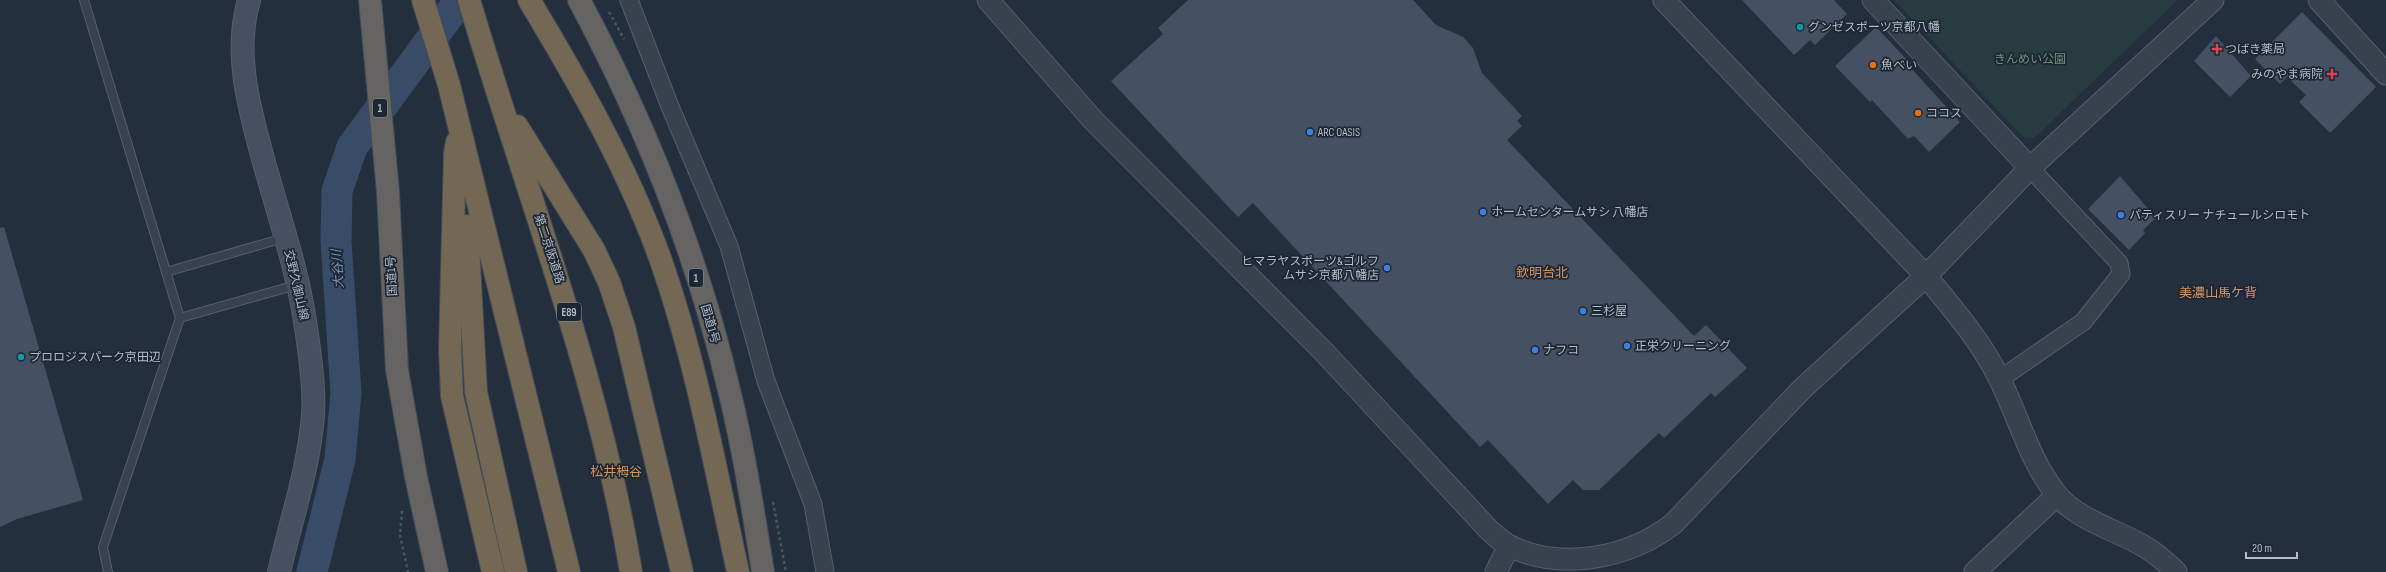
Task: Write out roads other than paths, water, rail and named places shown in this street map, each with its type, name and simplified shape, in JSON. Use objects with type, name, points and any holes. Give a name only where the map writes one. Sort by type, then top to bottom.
[{"type":"highway","name":"国道1号","points":[[370,0],[386,172],[397,370],[416,477],[437,572]]},
{"type":"highway","points":[[423,0],[449,85],[569,572]]},
{"type":"highway","name":"第二京阪道路","points":[[469,0],[486,57],[573,324],[625,535],[631,572]]},
{"type":"highway","points":[[529,0],[586,95],[606,135],[660,258],[689,354],[738,572]]},
{"type":"highway","name":"国道1号","points":[[579,0],[628,97],[677,217],[729,389],[747,473],[763,572]]},
{"type":"highway","points":[[495,84],[511,116],[594,250],[609,282],[624,327],[682,572]]},
{"type":"highway","points":[[460,129],[455,153],[450,373],[456,420],[493,572]]},
{"type":"highway","points":[[470,168],[465,201],[476,392],[516,572]]},
{"type":"main road","name":"交野久御山線","points":[[248,0],[241,38],[243,69],[254,127],[285,238],[306,327],[313,414],[306,464],[279,572]]},
{"type":"street","points":[[629,0],[669,104],[729,246],[766,381],[814,504],[825,572]]},
{"type":"street","points":[[988,0],[1093,120],[1324,352],[1489,530],[1509,546],[1536,555],[1582,559],[1619,553],[1659,535],[1686,512],[1803,388],[1926,276],[2030,168],[2213,0]]},
{"type":"street","points":[[1664,0],[1926,276],[1973,337],[2000,380],[2034,457],[2057,495],[2098,524],[2141,544],[2176,572]]},
{"type":"street","points":[[1873,0],[2119,263],[2121,274],[2083,322],[2000,380]]},
{"type":"street","points":[[2319,0],[2386,74]]},
{"type":"street","points":[[1975,572],[2057,495]]},
{"type":"street","points":[[1496,572],[1509,546]]},
{"type":"lane","points":[[84,0],[180,318],[103,547],[108,572]]},
{"type":"lane","points":[[166,272],[285,238]]},
{"type":"lane","points":[[180,318],[297,285]]},
{"type":"waterway","name":"大谷川","points":[[312,572],[340,459],[346,393],[336,241],[337,191],[352,147],[460,0]]},
{"type":"place","name":"グンゼスポーツ京都八幡","points":[[1800,27]]},
{"type":"place","name":"つばき薬局","points":[[2217,49]]},
{"type":"place","name":"魚べい","points":[[1873,65]]},
{"type":"place","name":"みのやま病院","points":[[2332,74]]},
{"type":"place","name":"ココス","points":[[1918,113]]},
{"type":"place","name":"ARC OASIS","points":[[1310,132]]},
{"type":"place","name":"ホームセンタームサシ 八幡店","points":[[1483,212]]},
{"type":"place","name":"パティスリー ナチュールシロモト","points":[[2121,215]]},
{"type":"place","name":"ヒマラヤスポーツ&ゴルフ ムサシ京都八幡店","points":[[1387,268]]},
{"type":"place","name":"三杉屋","points":[[1583,311]]},
{"type":"place","name":"正栄クリーニング","points":[[1627,346]]},
{"type":"place","name":"ナフコ","points":[[1535,350]]},
{"type":"place","name":"プロロジスパーク京田辺","points":[[21,357]]},
{"type":"district","name":"欽明台北","points":[[1542,273]]},
{"type":"district","name":"美濃山馬ケ背","points":[[2218,293]]},
{"type":"district","name":"松井栂谷","points":[[616,472]]},
{"type":"park label","name":"きんめい公園","points":[[2030,59]]}]
